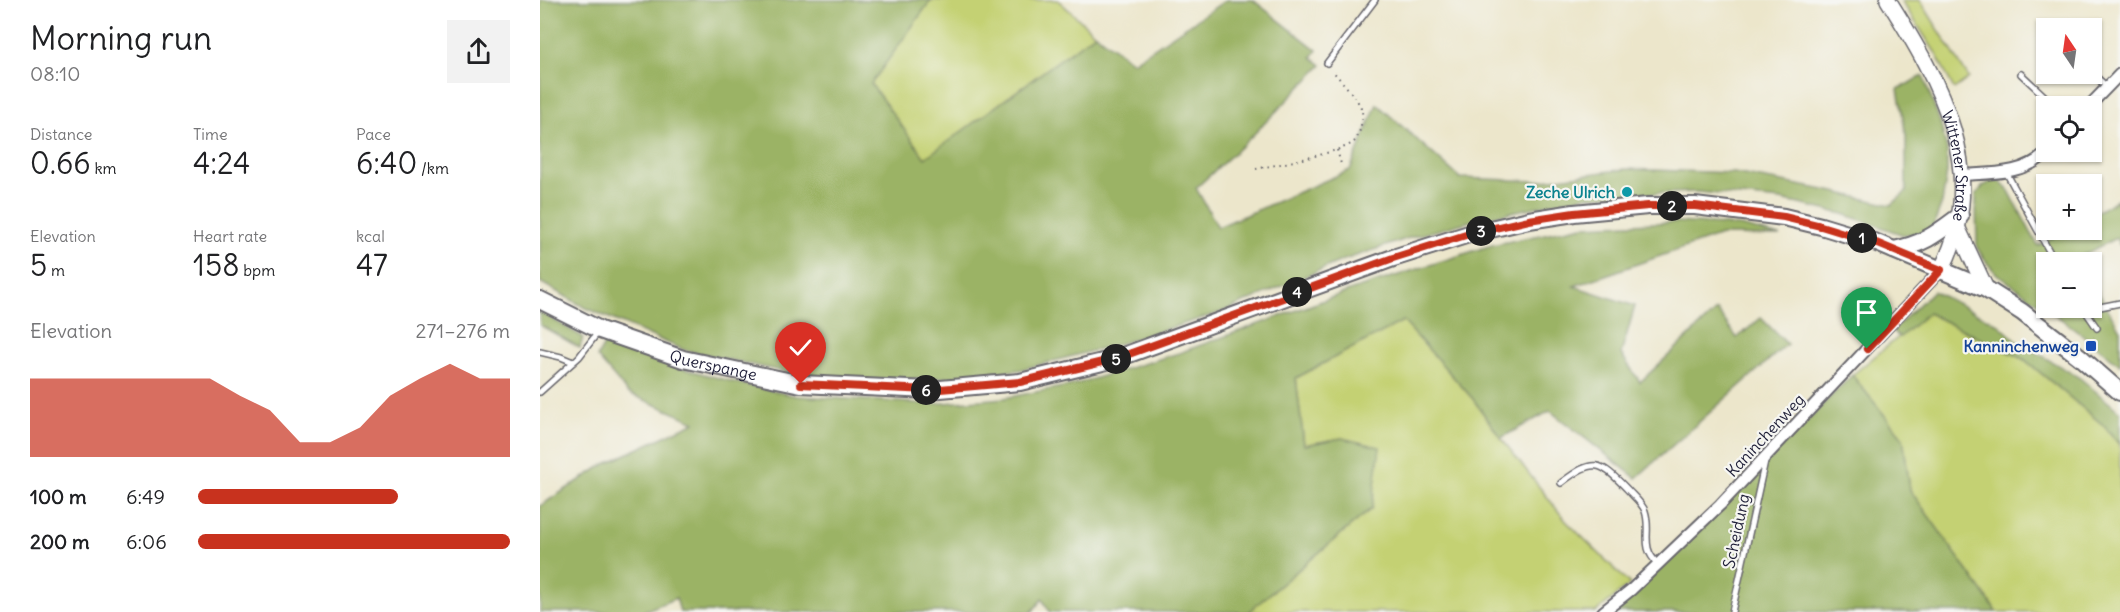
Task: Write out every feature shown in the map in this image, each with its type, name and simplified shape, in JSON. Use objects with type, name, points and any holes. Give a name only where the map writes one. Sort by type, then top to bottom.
[{"type":"main road","name":"Wittener Straße","points":[[1888,0],[1922,53],[1939,89],[1951,118],[1958,149],[1962,175],[1959,222],[1941,270]]},
{"type":"main road","name":"Querspange","points":[[540,300],[600,330],[683,359],[801,384],[929,390],[1020,382],[1115,359],[1393,258],[1469,234],[1529,220],[1574,213],[1648,206],[1695,206],[1784,217],[1821,226],[1894,250],[1941,270]]},
{"type":"main road","points":[[1894,250],[1914,246],[1928,240],[1959,222],[1986,289]]},
{"type":"main road","points":[[1941,270],[1986,289],[2022,312],[2080,357],[2120,393]]},
{"type":"street","points":[[2099,96],[2120,74]]},
{"type":"street","points":[[1962,175],[2006,172],[2023,168],[2036,160]]},
{"type":"street","name":"Kaninchenweg","points":[[1603,612],[1632,589],[1720,505],[1941,270]]},
{"type":"lane","points":[[1327,63],[1375,0]]},
{"type":"lane","points":[[2021,74],[2044,96]]},
{"type":"lane","points":[[2102,82],[2108,87]]},
{"type":"lane","points":[[2006,172],[2050,252]]},
{"type":"lane","points":[[2102,306],[2120,303]]},
{"type":"lane","points":[[2090,318],[2097,328]]},
{"type":"lane","points":[[540,392],[573,363],[600,330]]},
{"type":"lane","points":[[540,352],[561,357],[573,363]]},
{"type":"lane","name":"Scheidung","points":[[1732,612],[1766,456]]},
{"type":"lane","points":[[1561,483],[1575,472],[1594,465],[1602,466],[1612,473],[1642,506],[1646,518],[1646,548],[1658,564]]},
{"type":"path","points":[[1256,169],[1337,150],[1352,144],[1356,139],[1362,112],[1356,100],[1327,63]]},
{"type":"path","points":[[1337,150],[1341,164]]},
{"type":"path","points":[[2080,357],[2091,346],[2097,328]]},
{"type":"green space","points":[[540,0],[931,0],[871,84],[925,158],[1095,34],[1133,62],[1226,0],[1253,0],[1317,50],[1312,57],[1322,65],[1249,139],[1196,188],[1218,227],[1350,170],[1377,104],[1460,178],[1536,181],[1626,169],[1734,173],[1891,205],[1906,192],[1906,136],[1898,89],[1923,76],[1940,122],[1947,150],[1947,172],[1942,203],[1933,227],[1922,233],[1904,235],[1843,214],[1781,200],[1698,192],[1586,196],[1471,221],[1409,238],[1341,261],[1222,312],[1115,345],[1019,370],[959,377],[872,381],[800,375],[684,350],[584,307],[540,282]]},
{"type":"green space","points":[[931,0],[1058,0],[1095,34],[925,159],[870,84]]},
{"type":"green space","points":[[1901,0],[1920,0],[1969,78],[1954,89],[1935,52]]},
{"type":"green space","points":[[1992,181],[2000,181],[2009,191],[2038,246],[2048,240],[2102,240],[2102,209],[2117,200],[2120,207],[2120,246],[2116,238],[2089,252],[2036,252],[2036,302],[1997,274],[1977,248],[1976,195],[1983,186]]},
{"type":"green space","points":[[1677,222],[1740,226],[1780,236],[1721,235],[1574,286],[1635,306],[1621,354],[1640,382],[1717,310],[1737,338],[1761,318],[1787,344],[1636,478],[1550,411],[1501,438],[1473,399],[1403,321],[1296,378],[1304,445],[1342,438],[1380,447],[1372,508],[1248,612],[1050,612],[1042,599],[1032,612],[680,612],[676,598],[642,612],[540,612],[540,506],[603,465],[695,422],[628,393],[597,357],[607,340],[677,367],[797,396],[932,404],[1004,398],[1073,385],[1179,353],[1355,289],[1492,245],[1583,226]]},
{"type":"green space","points":[[1933,291],[1998,324],[2018,342],[2080,378],[2120,412],[2120,444],[2102,424],[2025,360],[1928,313],[1900,337],[1892,331]]},
{"type":"green space","points":[[2102,298],[2120,330],[2120,365],[2059,318],[2102,318]]},
{"type":"green space","points":[[540,312],[583,337],[580,348],[540,325]]},
{"type":"green space","points":[[1928,313],[2025,360],[2102,424],[2120,444],[2120,612],[1997,612],[1910,490],[1903,438],[1852,375]]},
{"type":"green space","points":[[1403,320],[1473,399],[1566,521],[1630,584],[1596,612],[1248,612],[1372,508],[1342,438],[1304,445],[1296,378]]},
{"type":"green space","points":[[1852,375],[1903,438],[1910,490],[1997,612],[1610,612],[1637,592]]},
{"type":"place","name":"Zeche Ulrich","points":[[1627,192]]},
{"type":"place","name":"Kanninchenweg","points":[[2091,346]]},
{"type":"route","points":[[801,384],[929,390],[1020,382],[1115,359],[1393,258],[1469,234],[1529,220],[1648,206],[1695,206],[1784,217],[1876,243],[1941,270],[1867,349]]}]
